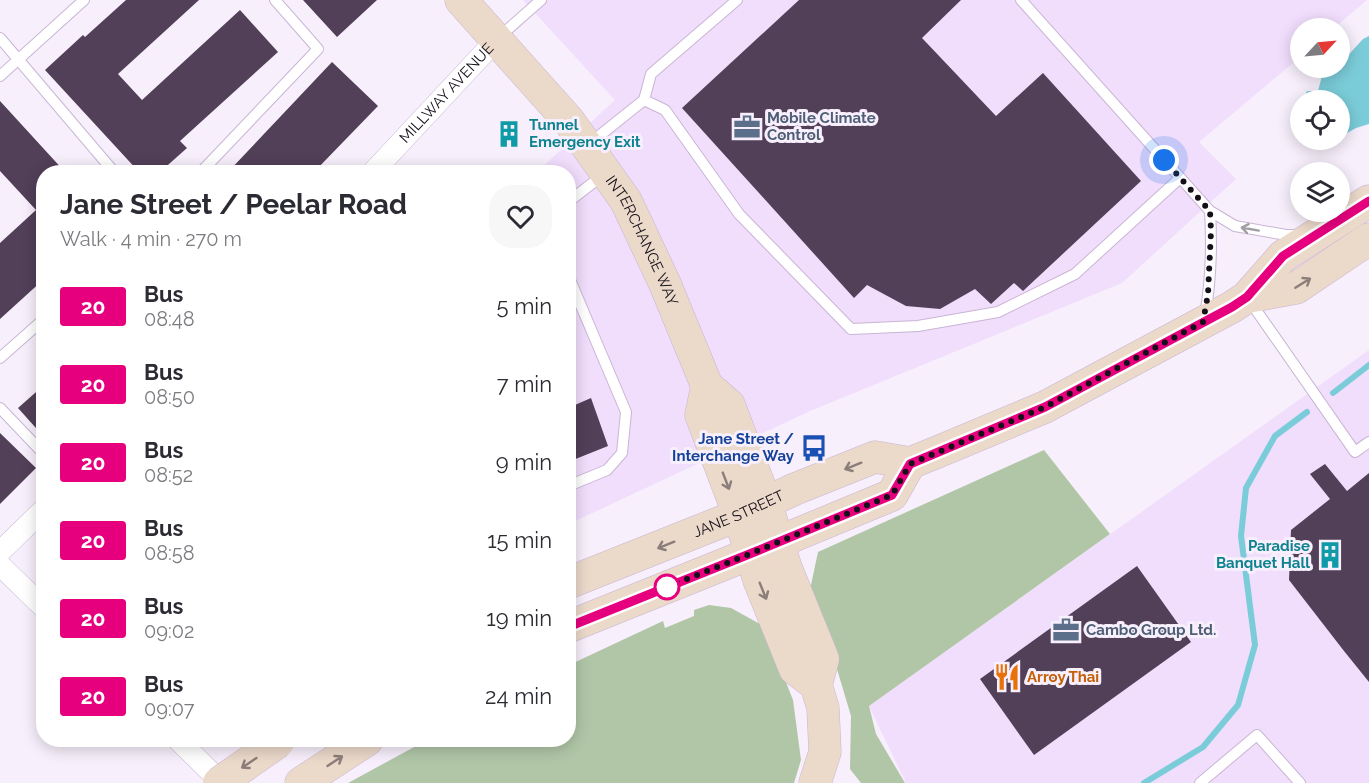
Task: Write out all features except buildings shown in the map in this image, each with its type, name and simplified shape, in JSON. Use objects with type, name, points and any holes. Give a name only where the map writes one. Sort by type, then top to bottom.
[{"type":"main road","name":"INTERCHANGE WAY","points":[[461,0],[569,121],[587,146],[626,201],[664,284],[707,386],[701,415],[753,509],[765,548],[759,580],[795,669],[816,685],[823,708],[825,752],[816,783]]},
{"type":"main road","points":[[576,624],[892,495],[910,464],[1045,407],[1232,307],[1247,297],[1283,256],[1369,201]]},
{"type":"main road","points":[[1247,297],[1296,288],[1369,239]]},
{"type":"main road","name":"JANE STREET","points":[[576,580],[753,509],[874,457],[910,464]]},
{"type":"main road","points":[[221,783],[272,747]]},
{"type":"main road","points":[[301,783],[356,747]]},
{"type":"street","name":"MILLWAY AVENUE","points":[[380,165],[497,39]]},
{"type":"street","points":[[0,552],[36,517]]},
{"type":"street","points":[[0,565],[36,600]]},
{"type":"street","points":[[185,747],[221,783]]},
{"type":"lane","points":[[0,76],[84,0]]},
{"type":"lane","points":[[208,165],[318,50],[275,0]]},
{"type":"lane","points":[[497,39],[541,0]]},
{"type":"lane","points":[[587,146],[644,100],[651,74],[737,0]]},
{"type":"lane","points":[[1021,0],[1210,211],[1235,226],[1286,235],[1297,236],[1328,227]]},
{"type":"lane","points":[[0,38],[108,165]]},
{"type":"lane","points":[[644,100],[665,110],[739,214],[851,330],[918,326],[998,312],[1075,274],[1180,177]]},
{"type":"lane","points":[[576,196],[606,173]]},
{"type":"lane","points":[[1203,322],[1208,294],[1210,211]]},
{"type":"lane","points":[[576,294],[626,412],[622,453],[607,470],[576,483]]},
{"type":"lane","points":[[1247,297],[1355,452],[1369,442]]},
{"type":"lane","points":[[0,358],[36,326]]},
{"type":"lane","points":[[0,408],[36,446]]},
{"type":"lane","points":[[1200,783],[1257,735],[1300,783]]},
{"type":"shaded area","points":[[523,0],[1367,0],[1346,18],[1290,18],[1290,65],[1199,142],[1236,179],[1122,283],[810,411],[576,521],[576,165],[545,165],[615,100]]},
{"type":"shaded area","points":[[1369,350],[1369,783],[906,783],[869,706]]},
{"type":"green space","points":[[1044,450],[1110,534],[869,706],[876,734],[905,783],[861,783],[850,769],[851,716],[837,669],[804,587],[811,585],[818,552]]},
{"type":"green space","points":[[709,605],[731,608],[760,624],[793,700],[801,760],[794,783],[348,783],[414,747],[576,747],[576,662],[663,621],[665,628],[694,616],[694,610]]},
{"type":"water","points":[[1369,36],[1369,124],[1350,131],[1350,90],[1318,90],[1321,78],[1350,78],[1350,53],[1363,39]]},
{"type":"waterway","points":[[1333,393],[1369,365]]},
{"type":"waterway","points":[[1144,783],[1203,747],[1238,705],[1255,645],[1241,536],[1246,488],[1275,436],[1307,412]]},
{"type":"bus line","name":"20","points":[[576,624],[892,495],[910,464],[1045,407],[1232,307],[1247,297],[1283,256],[1369,201]]},
{"type":"place","name":"Mobile Climate Control","points":[[747,127]]},
{"type":"place","name":"Tunnel Emergency Exit","points":[[509,134]]},
{"type":"place","name":"Jane Street / Interchange Way","points":[[814,448]]},
{"type":"place","name":"Paradise Banquet Hall","points":[[1330,555]]},
{"type":"place","name":"Cambo Group Ltd.","points":[[1066,630]]},
{"type":"place","name":"Arroy Thai","points":[[1007,677]]},
{"type":"route","points":[[667,587],[892,495],[910,464],[1045,407],[1203,322],[1208,294],[1210,211],[1164,160]]}]
